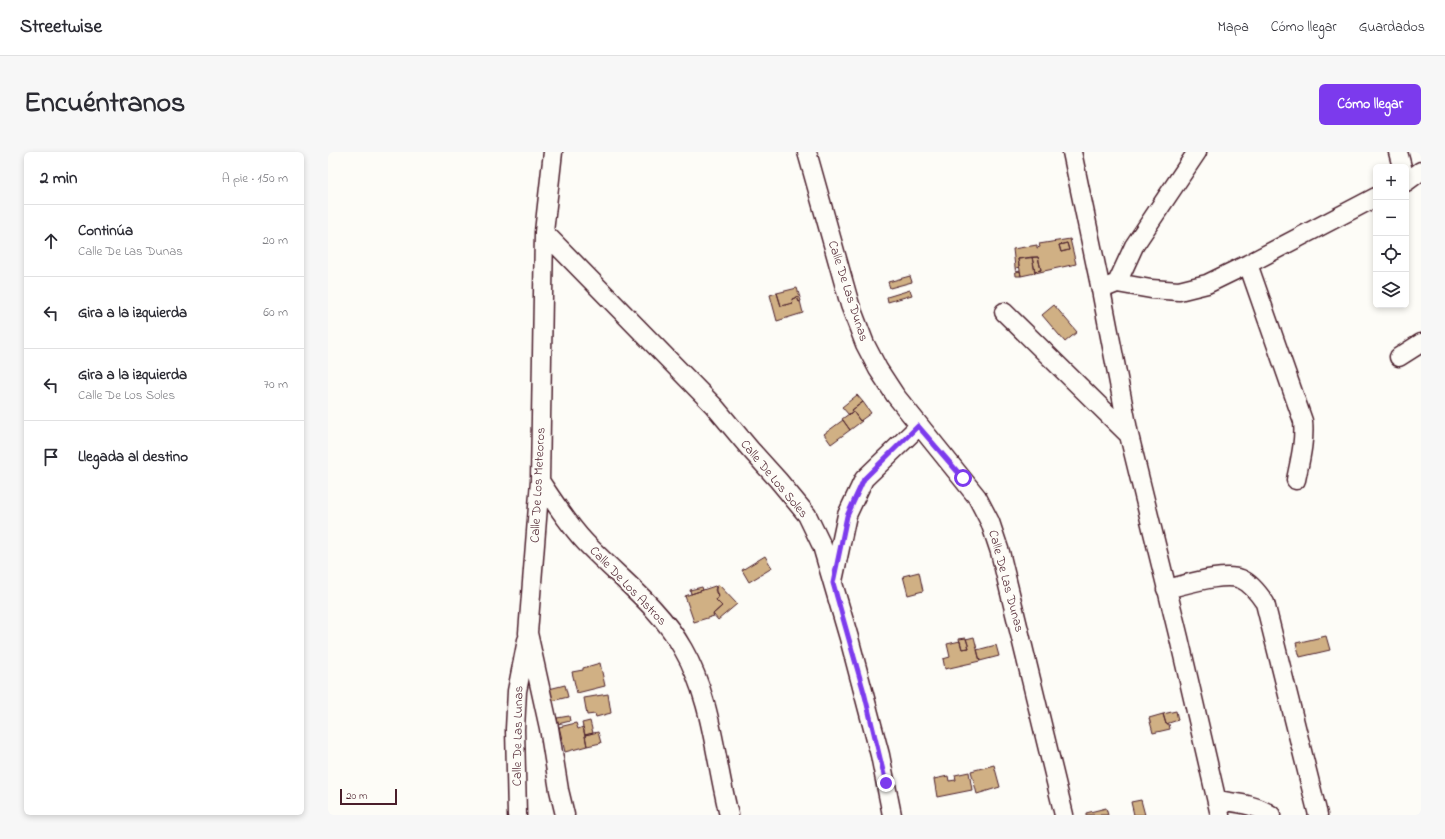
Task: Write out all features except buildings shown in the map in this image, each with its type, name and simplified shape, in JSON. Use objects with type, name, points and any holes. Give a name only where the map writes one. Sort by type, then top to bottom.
[{"type":"street","name":"Calle De Los Meteoros","points":[[553,152],[544,232],[540,481],[528,634],[565,815]]},
{"type":"street","name":"Calle De Las Dunas","points":[[808,152],[850,305],[865,344],[878,370],[895,395],[918,426],[977,497],[990,522],[1002,559],[1064,815]]},
{"type":"street","points":[[1072,152],[1109,286],[1129,435],[1179,638],[1218,807],[1249,805],[1263,809],[1271,815]]},
{"type":"street","points":[[1109,286],[1197,152]]},
{"type":"street","points":[[1398,152],[1401,164]]},
{"type":"street","points":[[1409,180],[1421,171]]},
{"type":"street","points":[[1109,286],[1179,291],[1207,284],[1373,199]]},
{"type":"street","name":"Calle De Los Soles","points":[[544,232],[714,406],[807,516],[822,546],[849,638],[880,755],[892,815]]},
{"type":"street","points":[[1248,264],[1303,421],[1303,446],[1296,480]]},
{"type":"street","points":[[1004,312],[1129,435]]},
{"type":"street","points":[[1399,357],[1421,343]]},
{"type":"street","points":[[833,583],[847,516],[864,479],[918,426]]},
{"type":"street","name":"Calle De Los Astros","points":[[540,481],[570,524],[585,542],[642,598],[666,625],[683,649],[696,676],[704,700],[729,815]]},
{"type":"street","points":[[1166,589],[1223,576],[1241,579],[1256,590],[1265,604],[1318,815]]},
{"type":"street","name":"Calle De Las Lunas","points":[[517,815],[515,729],[517,692],[528,634]]},
{"type":"route","points":[[886,783],[865,696],[833,583],[847,516],[864,479],[918,426],[963,478]]}]
